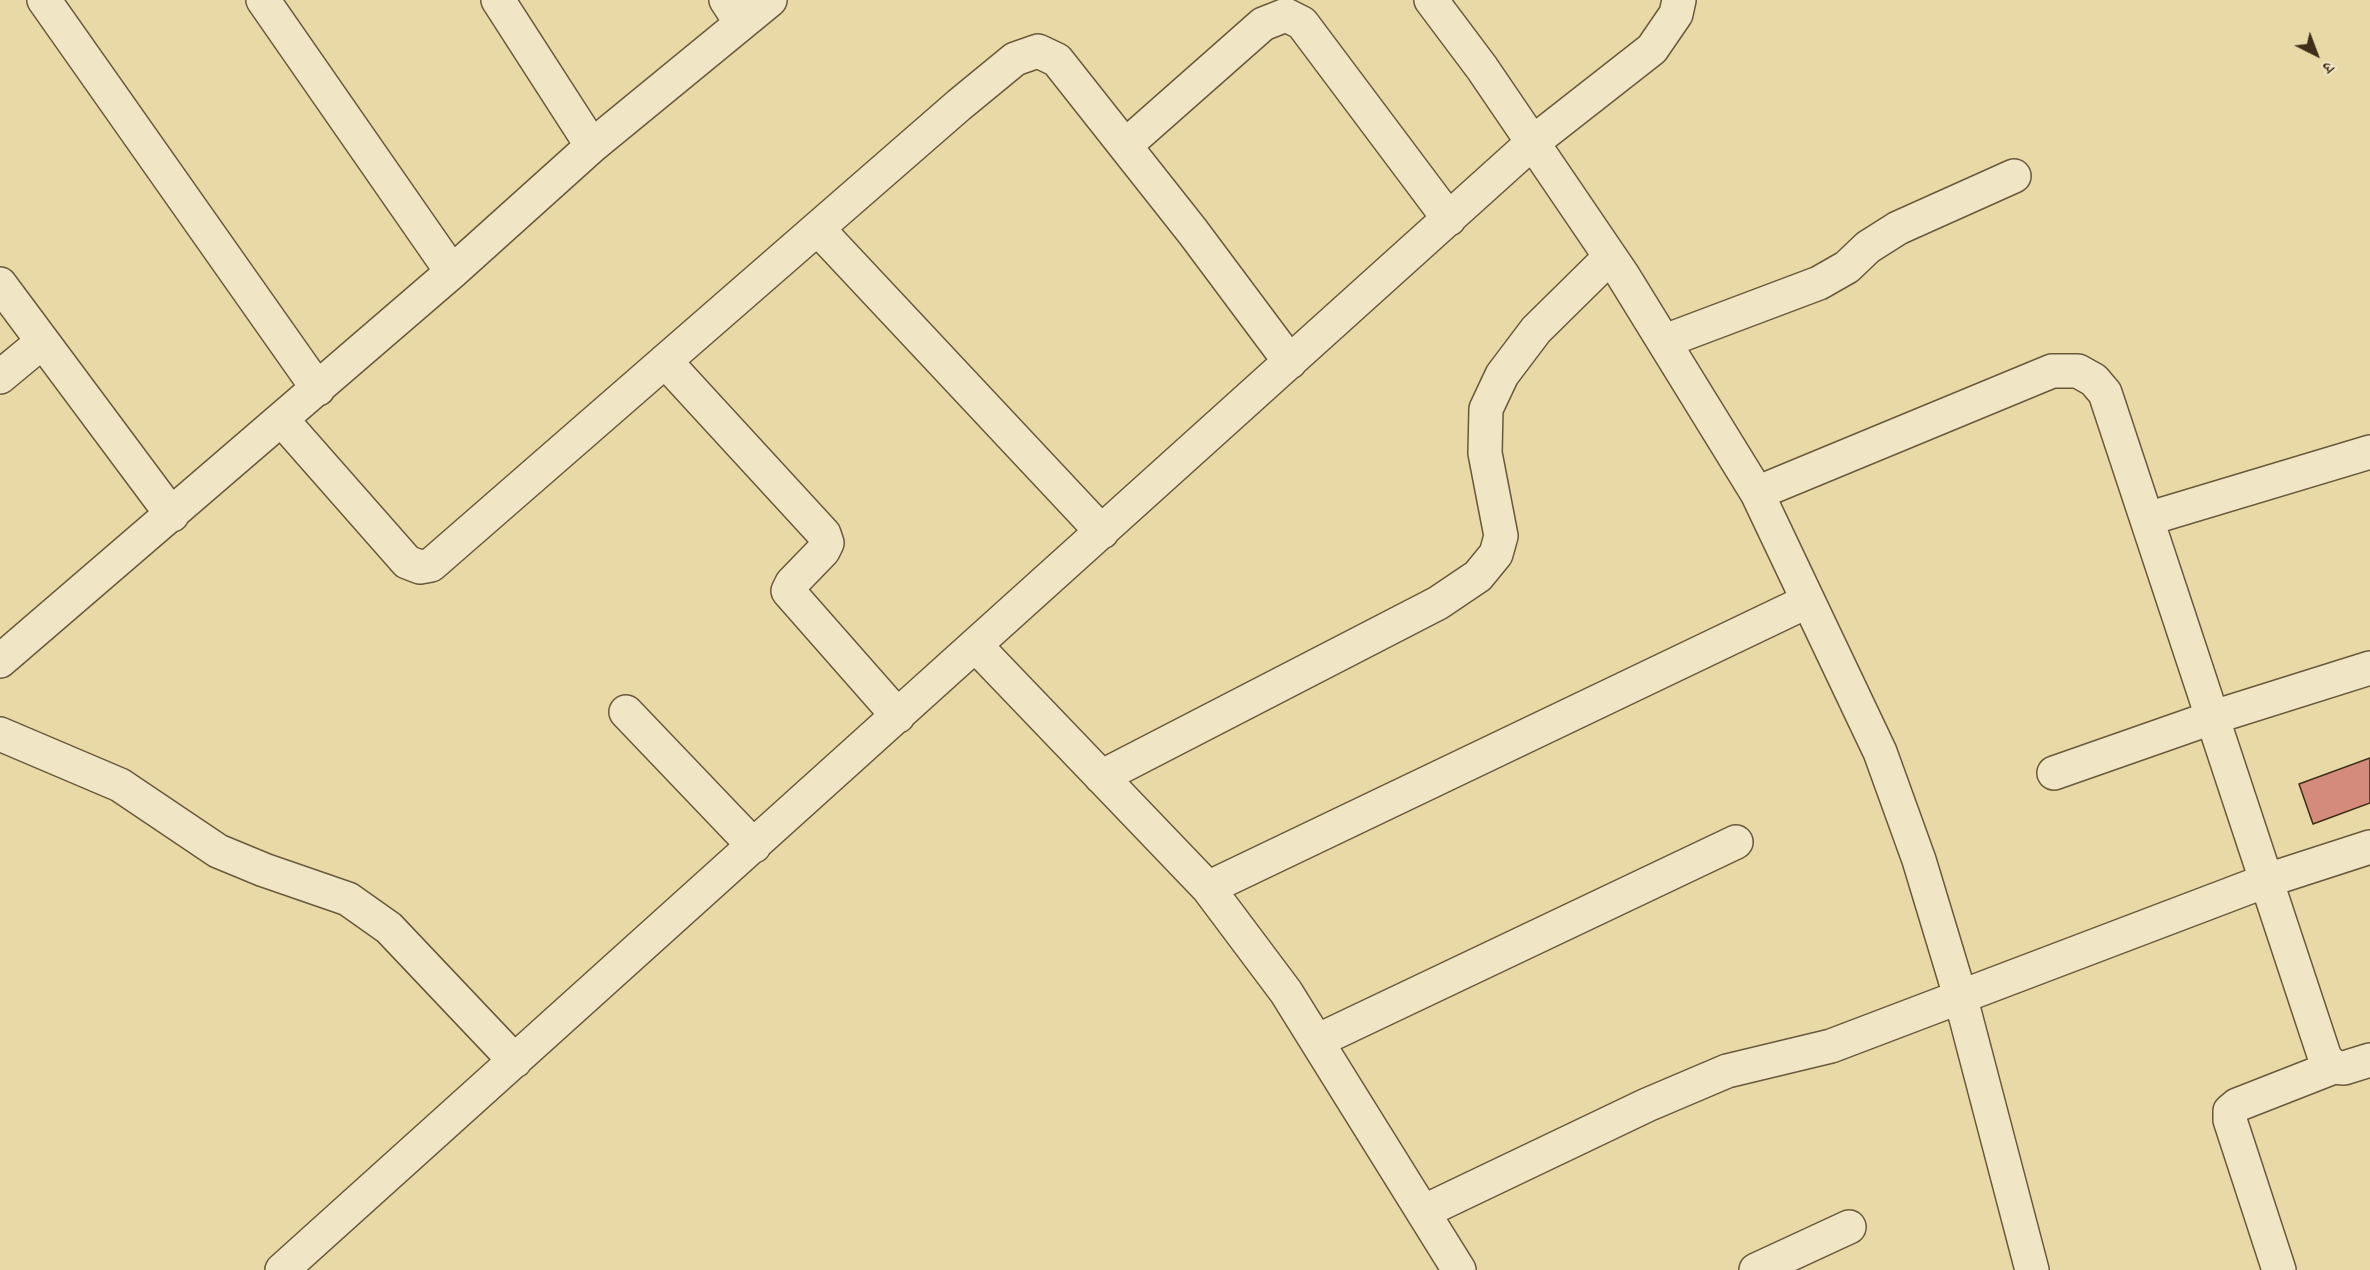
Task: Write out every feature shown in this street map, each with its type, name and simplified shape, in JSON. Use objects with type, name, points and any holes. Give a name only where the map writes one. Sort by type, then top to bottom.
[{"type":"street","points":[[44,0],[318,389]]},
{"type":"street","points":[[263,0],[452,272]]},
{"type":"street","points":[[498,0],[592,146]]},
{"type":"street","points":[[0,661],[452,272],[592,146],[733,11],[770,0]]},
{"type":"street","points":[[1431,0],[1610,257],[1665,341],[1757,493],[1880,752],[1919,860],[1961,999],[2032,1270]]},
{"type":"street","points":[[282,1270],[1532,143],[1652,49],[1676,14],[1679,0]]},
{"type":"street","points":[[1126,146],[1263,24],[1286,15],[1302,23],[1449,219]]},
{"type":"street","points":[[282,420],[407,562],[420,567],[431,565],[1015,59],[1038,51],[1057,60],[1126,146],[1290,362]]},
{"type":"street","points":[[1665,341],[1820,283],[1847,267],[1868,247],[1898,228],[2014,176]]},
{"type":"street","points":[[818,229],[1102,532]]},
{"type":"street","points":[[1101,777],[1438,603],[1478,576],[1496,554],[1501,536],[1485,453],[1486,409],[1502,375],[1536,330],[1610,257]]},
{"type":"street","points":[[0,284],[172,515]]},
{"type":"street","points":[[0,377],[42,343]]},
{"type":"street","points":[[665,362],[824,534],[827,543],[824,551],[792,583],[788,591],[898,716]]},
{"type":"street","points":[[1757,493],[2052,371],[2078,371],[2094,380],[2105,393],[2325,1058],[2334,1067]]},
{"type":"street","points":[[2147,519],[2370,452]]},
{"type":"street","points":[[1208,888],[1808,601]]},
{"type":"street","points":[[976,646],[1208,888],[1286,992],[1425,1211],[1459,1270]]},
{"type":"street","points":[[2054,773],[2214,717],[2370,668]]},
{"type":"street","points":[[626,712],[754,846]]},
{"type":"street","points":[[0,734],[120,785],[218,851],[264,870],[348,899],[389,928],[515,1061]]},
{"type":"street","points":[[1317,1041],[1736,842]]},
{"type":"street","points":[[1425,1211],[1647,1105],[1727,1071],[1831,1046],[1961,999],[2268,880],[2370,847]]},
{"type":"street","points":[[2279,1270],[2230,1120],[2230,1110],[2237,1105],[2334,1067],[2344,1068],[2370,1060]]},
{"type":"street","points":[[1756,1270],[1849,1227]]},
{"type":"building","points":[[2370,758],[2370,803],[2313,824],[2299,784]]}]
